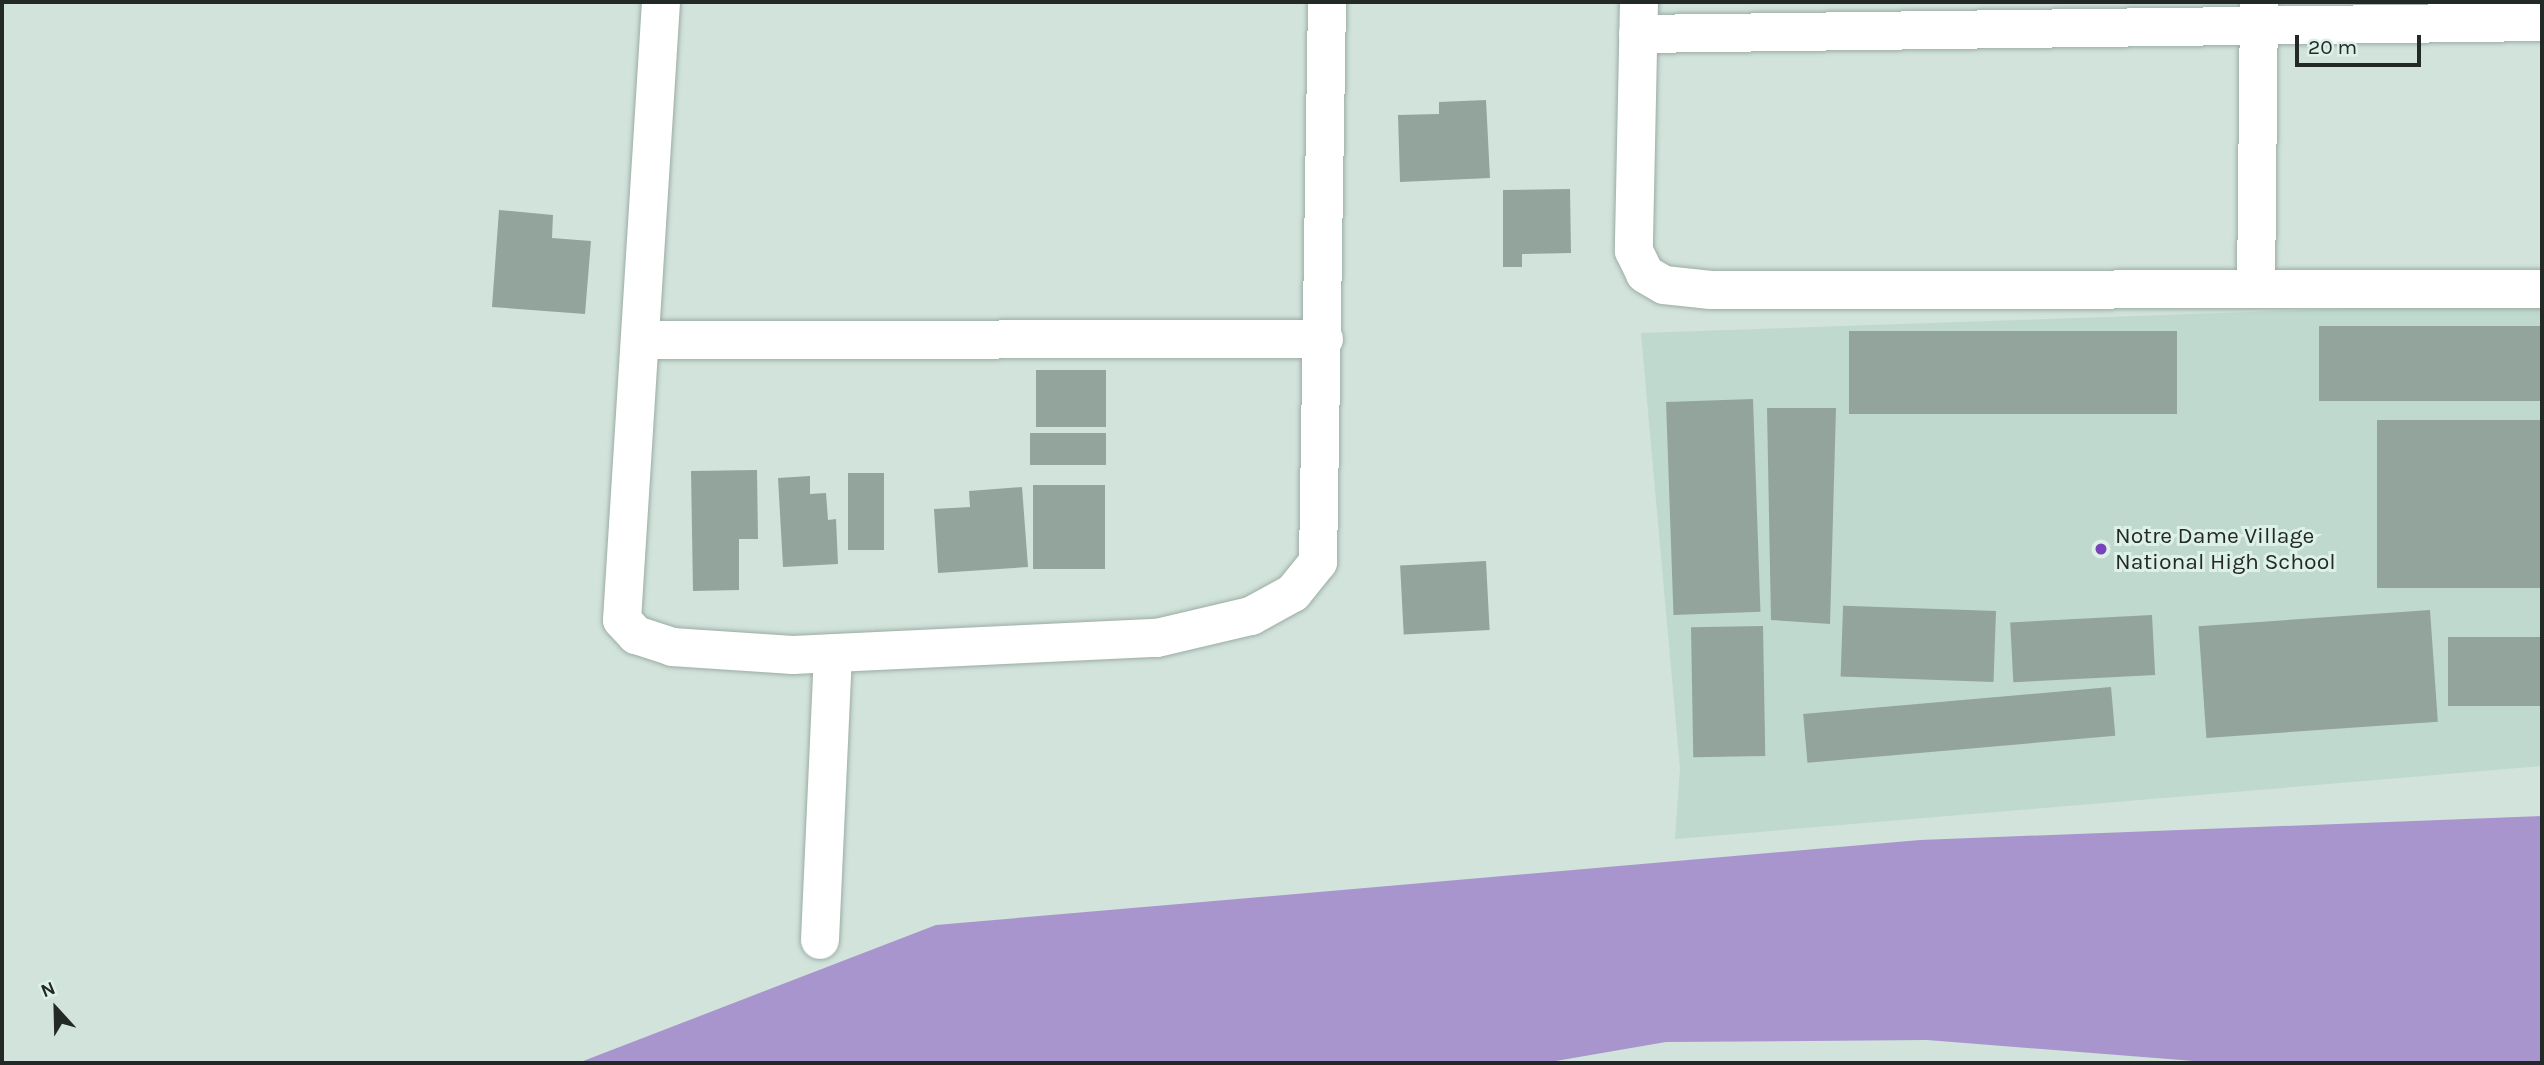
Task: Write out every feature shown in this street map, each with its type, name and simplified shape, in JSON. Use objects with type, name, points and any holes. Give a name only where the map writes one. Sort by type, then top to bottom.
[{"type":"street","points":[[661,2],[643,340],[622,620],[636,635],[672,647],[833,653],[1157,638],[1251,616],[1293,593],[1318,562],[1324,339],[1327,2]]},
{"type":"street","points":[[2256,289],[2259,14]]},
{"type":"street","points":[[2542,22],[2259,14],[1638,18],[1634,251],[1645,274],[1664,285],[1711,290],[2542,289]]},
{"type":"street","points":[[643,340],[1324,339]]},
{"type":"street","points":[[820,940],[833,653]]},
{"type":"shaded area","name":"Notre Dame Village National High School","points":[[2542,302],[2542,766],[1675,839],[1680,768],[1641,333]]},
{"type":"shaded area","points":[[2542,816],[2542,1063],[2219,1063],[1927,1040],[1666,1042],[1544,1063],[578,1063],[936,925],[1920,840]]},
{"type":"building","points":[[1486,100],[1490,178],[1400,182],[1398,115],[1439,114],[1439,102]]},
{"type":"building","points":[[1570,189],[1571,253],[1522,254],[1522,267],[1503,267],[1503,190]]},
{"type":"building","points":[[499,210],[553,215],[552,238],[591,241],[585,314],[492,307]]},
{"type":"building","points":[[2319,326],[2542,326],[2542,401],[2319,401]]},
{"type":"building","points":[[1849,331],[2177,331],[2177,414],[1849,414]]},
{"type":"building","points":[[1036,370],[1106,370],[1106,427],[1036,427]]},
{"type":"building","points":[[1753,399],[1760,612],[1673,615],[1666,402]]},
{"type":"building","points":[[1767,408],[1836,408],[1830,624],[1771,620]]},
{"type":"building","points":[[2377,420],[2542,420],[2542,588],[2377,588]]},
{"type":"building","points":[[1030,433],[1106,433],[1106,465],[1030,465]]},
{"type":"building","points":[[757,470],[758,539],[739,539],[739,590],[693,591],[691,471]]},
{"type":"building","points":[[848,473],[884,473],[884,550],[848,550]]},
{"type":"building","points":[[810,476],[810,494],[826,493],[828,520],[836,519],[838,564],[783,567],[778,478]]},
{"type":"building","points":[[1033,485],[1105,485],[1105,569],[1033,569]]},
{"type":"building","points":[[1022,487],[1028,567],[938,573],[934,509],[970,507],[969,491]]},
{"type":"building","points":[[1486,561],[1490,630],[1404,634],[1400,566]]},
{"type":"building","points":[[1843,606],[1996,611],[1994,682],[1841,677]]},
{"type":"building","points":[[2430,610],[2438,722],[2206,738],[2199,626]]},
{"type":"building","points":[[2152,615],[2155,675],[2013,682],[2010,622]]},
{"type":"building","points":[[1763,626],[1765,756],[1693,757],[1691,627]]},
{"type":"building","points":[[2448,637],[2542,637],[2542,706],[2448,706]]},
{"type":"building","points":[[2111,687],[2115,736],[1807,763],[1803,714]]},
{"type":"place","name":"Notre Dame Village National High School","points":[[2101,549]]}]
